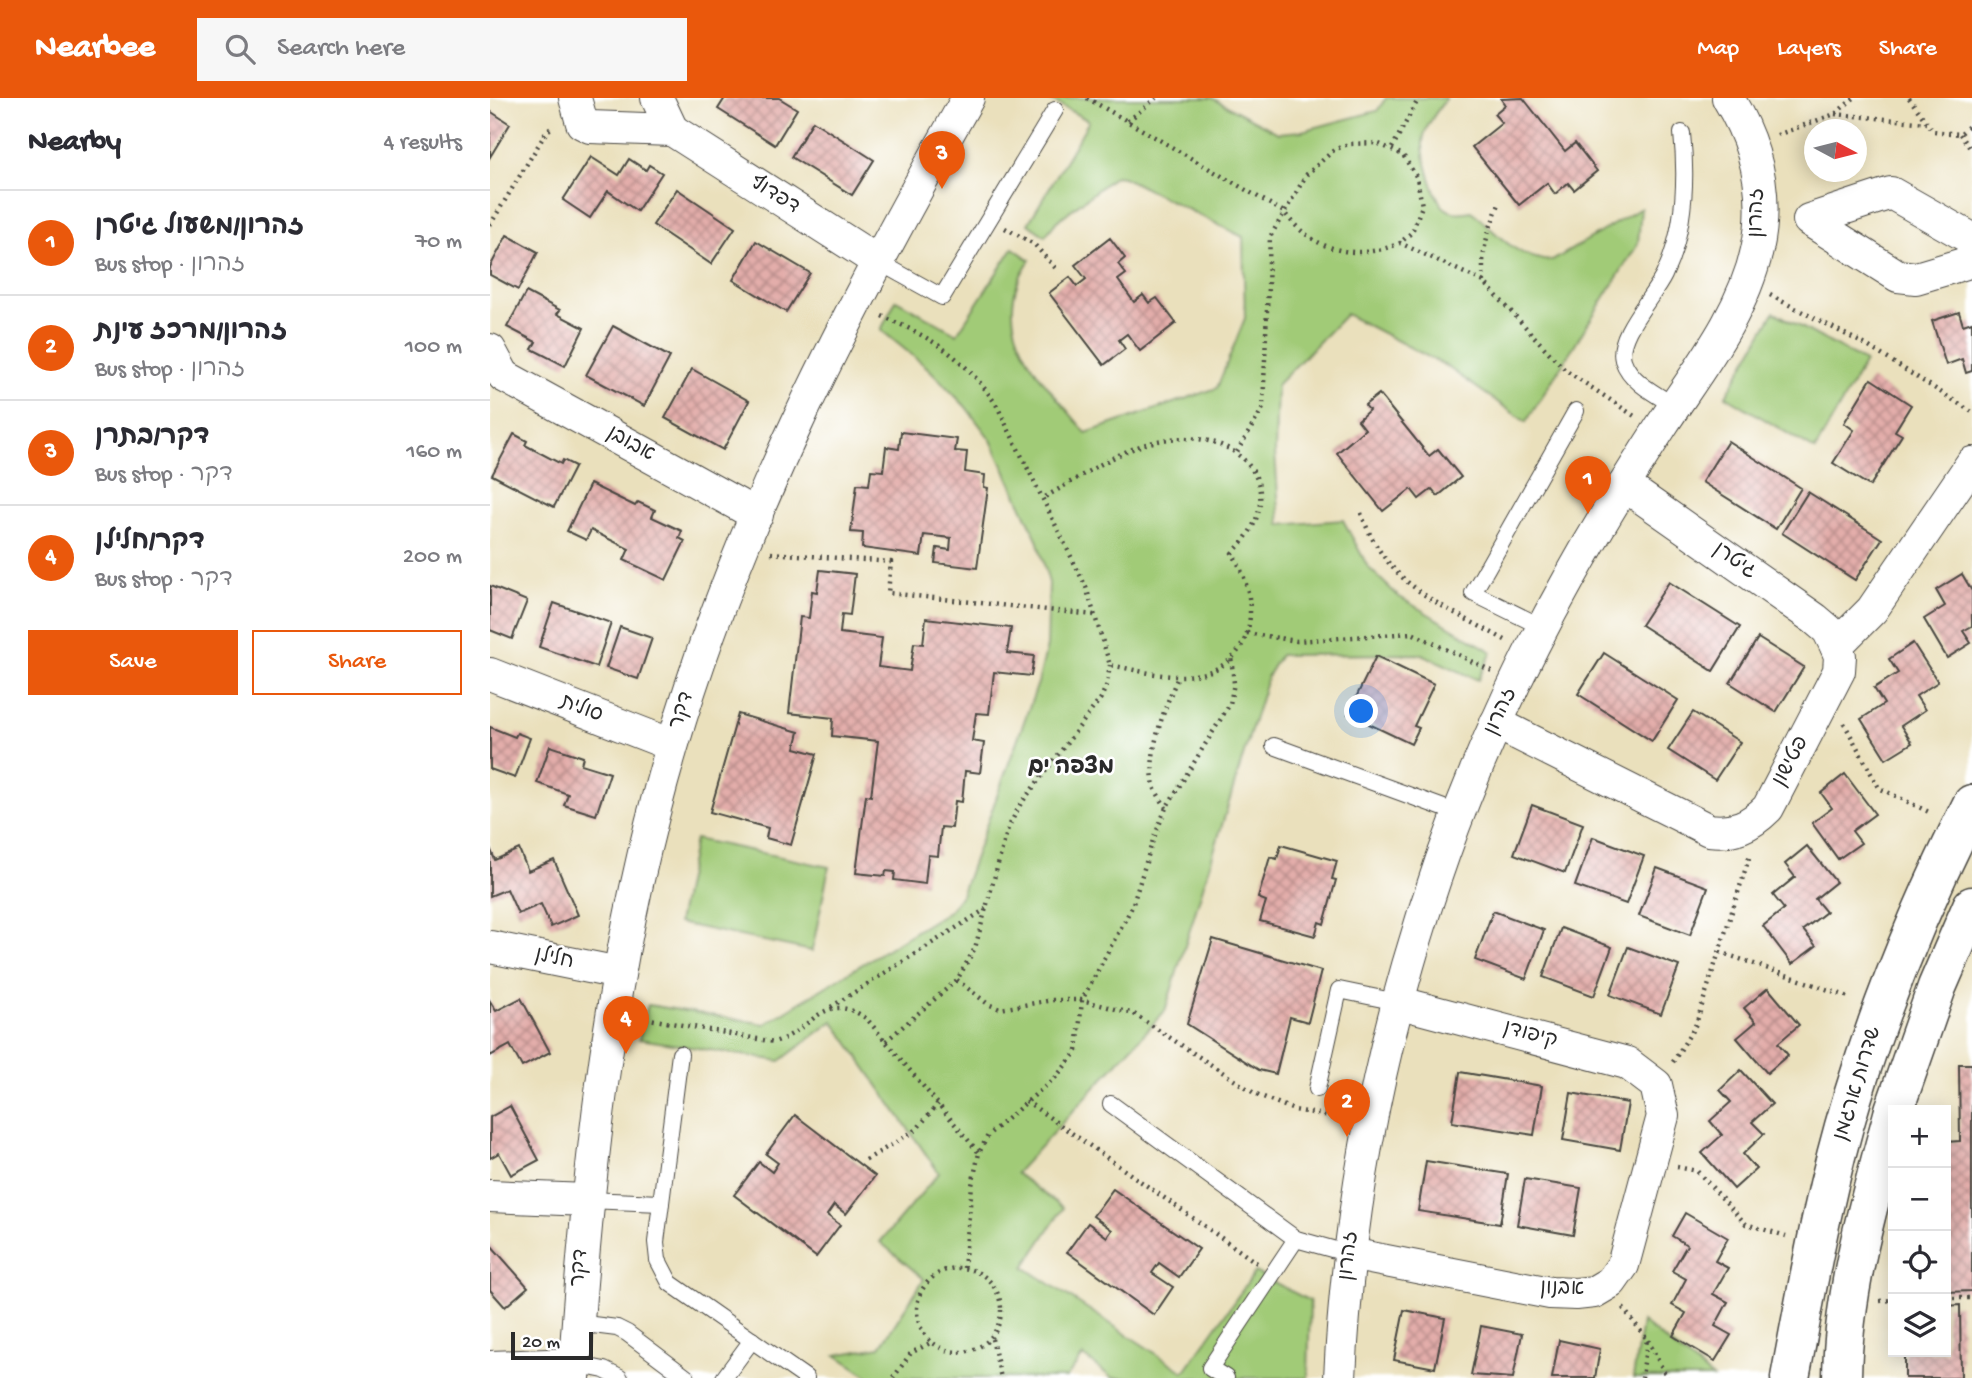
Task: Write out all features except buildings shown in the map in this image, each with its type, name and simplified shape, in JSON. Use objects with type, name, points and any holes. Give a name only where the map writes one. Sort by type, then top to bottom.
[{"type":"street","points":[[576,105],[582,122],[603,130],[672,130],[657,98]]},
{"type":"street","name":"דקר","points":[[575,1371],[587,1200],[618,974],[639,873],[672,745],[741,551],[757,515],[855,304],[968,98]]},
{"type":"street","name":"זהרון","points":[[1340,1378],[1350,1254],[1369,1122],[1397,1002],[1460,814],[1496,723],[1536,640],[1624,485],[1715,345],[1746,283],[1757,249],[1761,217],[1758,162],[1744,124],[1728,98]]},
{"type":"street","name":"דפדוף","points":[[672,130],[877,261]]},
{"type":"street","points":[[1761,217],[1809,220],[1891,193],[1972,239]]},
{"type":"street","points":[[1809,220],[1898,276],[1916,278],[1963,264],[1972,258]]},
{"type":"street","name":"אבובן","points":[[495,368],[757,515]]},
{"type":"street","points":[[1836,646],[1872,610],[1972,463]]},
{"type":"street","name":"גיטרן","points":[[1624,485],[1815,619],[1828,630],[1836,646]]},
{"type":"street","name":"פטישון","points":[[1737,830],[1756,820],[1768,808],[1839,671],[1840,656],[1836,646]]},
{"type":"street","name":"סולית","points":[[490,674],[672,745]]},
{"type":"street","points":[[1496,723],[1709,830],[1737,830]]},
{"type":"street","name":"שדרות ארגמן","points":[[1790,1378],[1816,1245],[1852,1100],[1883,1009],[1921,912],[1966,816]]},
{"type":"street","name":"שדרות ארגמן","points":[[1896,1105],[1937,987],[1972,906]]},
{"type":"street","name":"חלילן","points":[[490,947],[618,974]]},
{"type":"street","name":"קיפודן","points":[[1397,1002],[1612,1058],[1627,1063],[1656,1085]]},
{"type":"street","name":"אבנון","points":[[1350,1254],[1550,1293],[1594,1292],[1604,1286],[1623,1265],[1663,1116],[1656,1085]]},
{"type":"street","name":"שדרות ארגמן","points":[[1842,1378],[1858,1253],[1888,1136]]},
{"type":"street","points":[[490,1196],[587,1200]]},
{"type":"street","points":[[490,1367],[575,1371]]},
{"type":"lane","points":[[877,261],[942,297],[1055,110]]},
{"type":"lane","points":[[1667,418],[1636,380],[1623,359],[1622,348],[1626,334],[1665,274],[1677,240],[1685,181],[1682,133]]},
{"type":"lane","points":[[1536,640],[1473,593],[1576,411]]},
{"type":"lane","points":[[1274,746],[1460,814]]},
{"type":"lane","points":[[1317,1089],[1339,990],[1397,1002]]},
{"type":"lane","points":[[680,1055],[656,1242],[664,1275],[670,1283],[806,1378]]},
{"type":"lane","points":[[1111,1104],[1296,1239],[1350,1254]]},
{"type":"lane","points":[[587,1200],[661,1203]]},
{"type":"lane","points":[[1226,1378],[1210,1368],[1296,1239]]},
{"type":"lane","points":[[577,1323],[617,1328],[687,1378]]},
{"type":"lane","points":[[724,1378],[752,1340]]},
{"type":"lane","points":[[575,1371],[604,1370],[620,1378]]},
{"type":"path","points":[[1087,98],[1284,212],[1309,238],[1339,251],[1372,252],[1400,243],[1419,220],[1421,192],[1412,166],[1392,148],[1363,141],[1334,150],[1307,174],[1284,212],[1270,237],[1263,408],[1237,452]]},
{"type":"path","points":[[1128,121],[1156,98]]},
{"type":"path","points":[[1392,148],[1419,98]]},
{"type":"path","points":[[1751,144],[1835,114],[1854,98]]},
{"type":"path","points":[[1909,98],[1933,131],[1960,134],[1972,151]]},
{"type":"path","points":[[490,225],[547,131],[576,105]]},
{"type":"path","points":[[1835,114],[1927,123]]},
{"type":"path","points":[[1960,134],[1972,123]]},
{"type":"path","points":[[1484,282],[1481,260],[1484,241],[1499,204]]},
{"type":"path","points":[[989,219],[1034,244],[1058,271]]},
{"type":"path","points":[[1400,243],[1484,282],[1565,370],[1599,395],[1667,418]]},
{"type":"path","points":[[1746,283],[1866,345],[1972,412]]},
{"type":"path","points":[[855,304],[926,335],[967,366],[997,406],[1086,587],[1110,665],[1107,684],[1101,698],[1020,805],[1008,828],[975,948],[957,979],[886,1041]]},
{"type":"path","points":[[1043,498],[1154,441],[1194,439],[1237,452],[1252,468],[1259,488],[1256,517],[1242,544],[1231,554],[1244,573],[1250,593],[1251,614],[1247,633],[1231,657],[1203,674],[1178,677],[1110,665]]},
{"type":"path","points":[[1361,513],[1375,548],[1405,582],[1536,640]]},
{"type":"path","points":[[741,551],[891,562],[888,593],[1094,615]]},
{"type":"path","points":[[1247,633],[1297,641],[1412,633],[1515,683]]},
{"type":"path","points":[[964,1268],[972,1185],[979,1153],[988,1135],[1063,1070],[1077,1051],[1082,1000],[1132,907],[1153,839],[1167,808],[1224,717],[1234,684],[1231,657]]},
{"type":"path","points":[[1167,808],[1156,790],[1153,774],[1157,739],[1165,706],[1178,677]]},
{"type":"path","points":[[1820,708],[1844,722],[1879,788],[1966,816]]},
{"type":"path","points":[[1656,1085],[1696,1024],[1749,863],[1750,852],[1737,830]]},
{"type":"path","points":[[612,1013],[774,1042],[986,909]]},
{"type":"path","points":[[1720,952],[1883,1009]]},
{"type":"path","points":[[957,979],[988,1004],[1000,1009],[1053,1000],[1082,1000],[1134,1014],[1254,1093],[1294,1110],[1369,1122]]},
{"type":"path","points":[[830,1007],[854,1010],[867,1019],[979,1153]]},
{"type":"path","points":[[1026,1101],[1273,1274]]},
{"type":"path","points":[[866,1160],[916,1130],[939,1104]]},
{"type":"path","points":[[1652,1161],[1697,1171],[1746,1224],[1816,1245]]},
{"type":"path","points":[[964,1268],[981,1273],[997,1291],[1002,1315],[991,1338],[979,1348],[963,1353],[946,1350],[932,1342],[919,1322],[917,1305],[923,1289],[940,1272],[964,1268]]},
{"type":"path","points":[[1604,1286],[1647,1339],[1667,1378]]},
{"type":"path","points":[[1951,1298],[1972,1298]]},
{"type":"path","points":[[991,1338],[1001,1378]]},
{"type":"path","points":[[1642,1378],[1647,1339]]},
{"type":"path","points":[[893,1378],[911,1353],[932,1342]]},
{"type":"green space","points":[[1047,98],[1212,98],[1278,133],[1302,131],[1377,111],[1386,98],[1446,98],[1429,124],[1423,142],[1427,167],[1437,197],[1445,208],[1452,212],[1472,211],[1508,244],[1528,256],[1552,261],[1641,208],[1638,244],[1526,422],[1446,366],[1346,314],[1277,385],[1275,452],[1280,525],[1343,520],[1368,567],[1398,596],[1492,652],[1478,680],[1422,654],[1280,655],[1268,675],[1165,1011],[1016,1173],[1063,1208],[1024,1267],[1184,1372],[1255,1272],[1310,1301],[1308,1378],[1112,1378],[1083,1356],[1066,1378],[871,1378],[836,1355],[880,1347],[924,1279],[880,1242],[939,1173],[833,1021],[780,1061],[639,1039],[648,1005],[765,1024],[950,910],[961,895],[1038,683],[1047,646],[1049,583],[1037,539],[991,440],[965,406],[929,369],[881,330],[896,300],[957,334],[1013,248],[1030,260],[1017,285],[1013,308],[1016,331],[1038,373],[1086,433],[1217,388],[1245,318],[1243,237],[1123,177],[1115,176],[1057,221],[1045,236],[1028,224],[1089,121]]},
{"type":"green space","points":[[1774,312],[1865,362],[1815,450],[1726,396]]},
{"type":"green space","points":[[695,839],[829,867],[812,951],[678,923]]},
{"type":"green space","points":[[1642,1322],[1713,1378],[1633,1378]]},
{"type":"place","name":"דקר/בתרן","points":[[942,189]]},
{"type":"place","name":"זהרון/משעול גיטרן","points":[[1588,514]]},
{"type":"place","name":"דקר/חלילן","points":[[626,1054]]},
{"type":"place","name":"זהרון/מרכז עינת","points":[[1347,1137]]},
{"type":"district","name":"מצפה ים","points":[[1071,768]]}]
